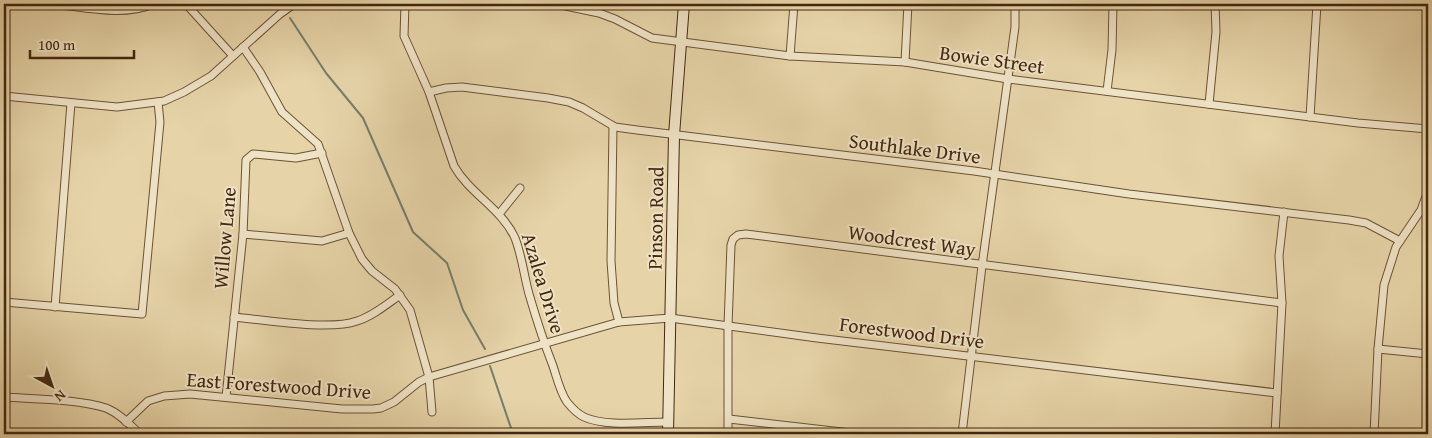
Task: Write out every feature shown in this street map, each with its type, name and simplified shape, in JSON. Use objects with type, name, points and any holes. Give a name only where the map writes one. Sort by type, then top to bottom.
[{"type":"main road","name":"Pinson Road","points":[[668,434],[674,135],[684,4]]},
{"type":"street","points":[[53,4],[117,10],[136,9],[152,4]]},
{"type":"street","points":[[186,4],[233,56]]},
{"type":"street","points":[[4,96],[117,108],[164,101],[211,76],[280,14],[294,4]]},
{"type":"street","name":"Azalea Drive","points":[[405,4],[404,36],[429,92],[454,166],[460,178],[499,214],[509,226],[516,241],[544,343],[568,403],[585,417],[606,422],[668,422]]},
{"type":"street","name":"Bowie Street","points":[[556,4],[582,8],[615,18],[652,38],[790,56],[905,62],[1008,79],[1310,117],[1428,129]]},
{"type":"street","points":[[790,56],[794,4]]},
{"type":"street","points":[[905,62],[908,4]]},
{"type":"street","points":[[962,434],[982,266],[1015,27],[1015,4]]},
{"type":"street","points":[[1107,91],[1112,50],[1113,4]]},
{"type":"street","points":[[1209,104],[1216,32],[1215,4]]},
{"type":"street","points":[[1310,117],[1318,4]]},
{"type":"street","points":[[243,48],[260,72],[282,112],[318,144],[349,233],[368,267],[400,294],[410,310],[429,377],[432,412]]},
{"type":"street","points":[[1428,77],[1428,87]]},
{"type":"street","name":"Southlake Drive","points":[[429,92],[462,87],[548,98],[569,102],[613,126],[1129,194],[1366,223],[1400,241]]},
{"type":"street","points":[[4,302],[142,314],[160,122],[158,102]]},
{"type":"street","points":[[55,306],[71,103]]},
{"type":"street","points":[[613,126],[610,260],[614,303],[618,322]]},
{"type":"street","name":"Willow Lane","points":[[226,397],[243,234],[246,160],[253,154],[261,153],[296,158],[322,153]]},
{"type":"street","points":[[499,214],[520,188]]},
{"type":"street","points":[[1374,434],[1378,349],[1384,285],[1400,241],[1421,210],[1428,192]]},
{"type":"street","points":[[1275,434],[1282,303],[1279,256],[1284,212]]},
{"type":"street","points":[[243,234],[322,242],[349,233]]},
{"type":"street","name":"Woodcrest Way","points":[[728,434],[728,326],[731,245],[733,239],[738,235],[1282,303]]},
{"type":"street","points":[[234,316],[323,325],[347,324],[370,315],[400,294]]},
{"type":"street","name":"Forestwood Drive","points":[[544,343],[618,322],[670,318],[1277,393]]},
{"type":"street","name":"East Forestwood Drive","points":[[126,422],[148,401],[164,396],[190,394],[342,409],[381,408],[394,402],[419,382],[429,377],[544,343]]},
{"type":"street","points":[[1378,349],[1428,354]]},
{"type":"street","points":[[4,396],[83,403],[106,408],[140,434]]},
{"type":"street","points":[[728,419],[860,434]]},
{"type":"waterway","points":[[276,4],[280,8]]},
{"type":"waterway","points":[[290,18],[326,73],[363,118],[413,232],[447,263],[463,310],[485,349]]},
{"type":"waterway","points":[[490,366],[513,434]]}]
